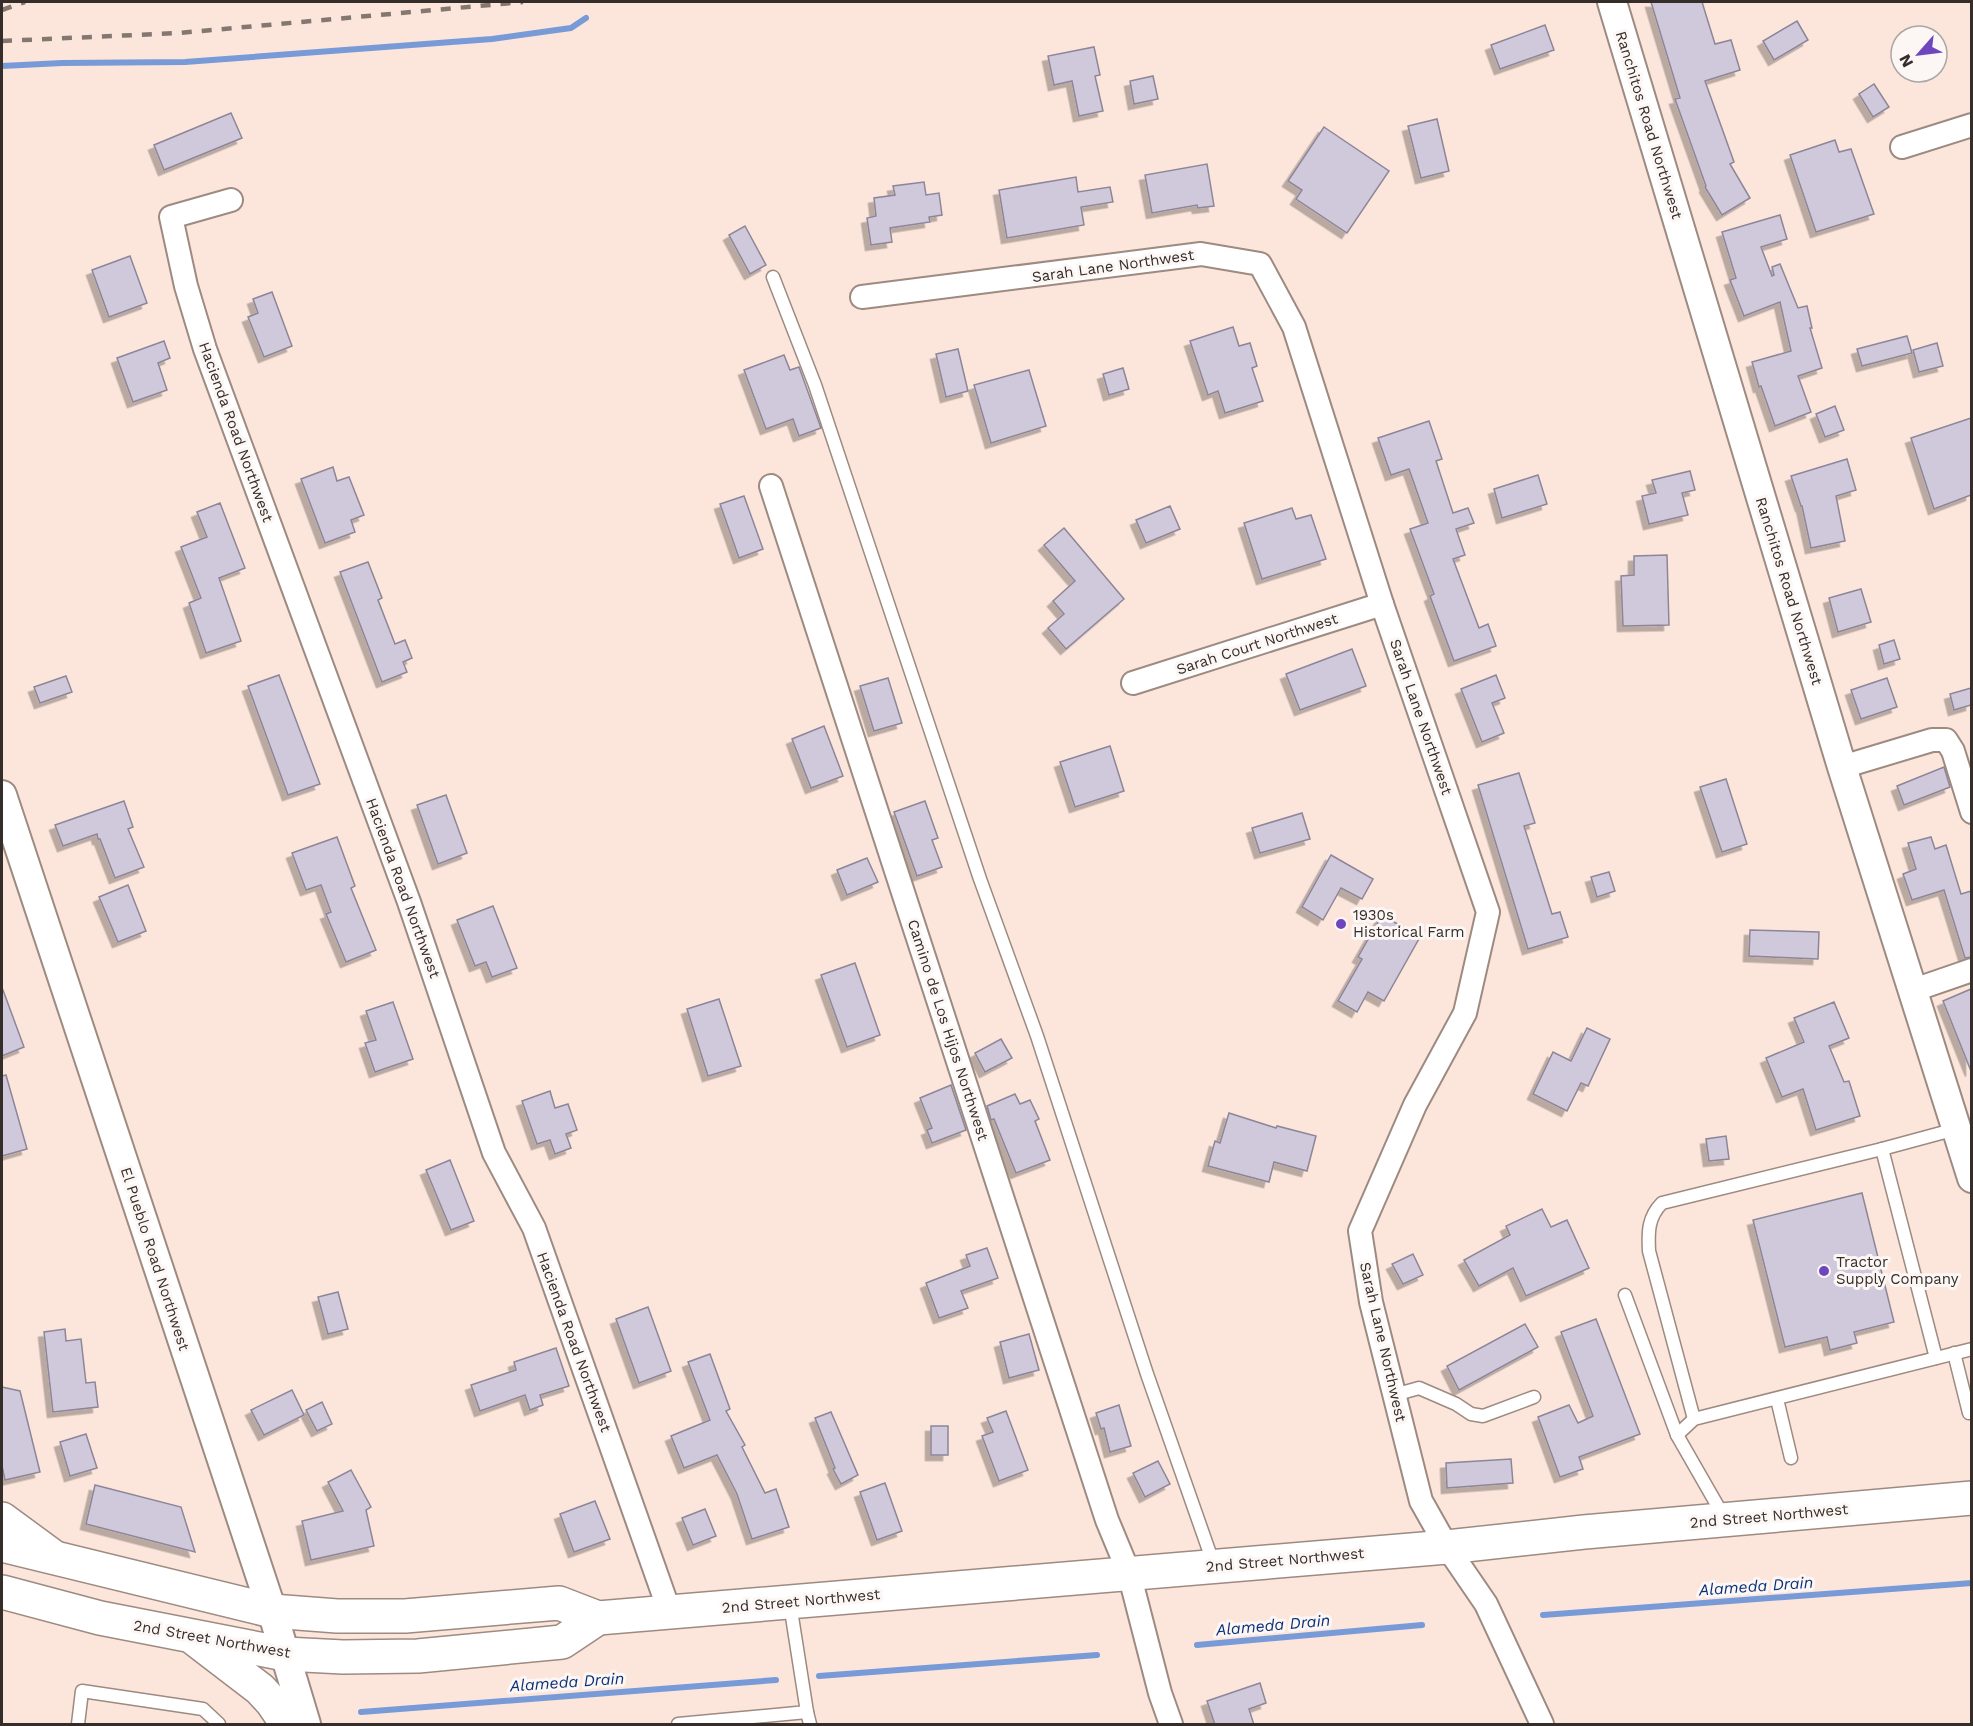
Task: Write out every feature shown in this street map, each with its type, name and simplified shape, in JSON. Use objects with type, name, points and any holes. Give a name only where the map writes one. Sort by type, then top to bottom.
[{"type":"main road","name":"2nd Street Northwest","points":[[2,1545],[272,1611],[337,1616],[405,1616],[559,1604],[598,1618],[1447,1547],[1584,1532],[1971,1498]]},
{"type":"main road","points":[[2,1519],[51,1556]]},
{"type":"main road","name":"2nd Street Northwest","points":[[2,1592],[100,1618],[190,1636],[285,1654],[343,1657],[418,1656],[562,1642],[598,1618]]},
{"type":"main road","points":[[190,1636],[260,1689],[272,1702],[287,1725]]},
{"type":"street","name":"Ranchitos Road Northwest","points":[[1612,2],[1842,767],[1971,1178]]},
{"type":"street","points":[[1902,147],[1971,125]]},
{"type":"street","name":"Hacienda Road Northwest","points":[[231,200],[171,217],[186,286],[205,350],[409,902],[494,1153],[534,1228],[670,1613]]},
{"type":"street","name":"Sarah Lane Northwest","points":[[862,297],[1201,254],[1260,264],[1294,327],[1382,604],[1488,912],[1465,1013],[1415,1105],[1360,1231],[1371,1302],[1421,1501],[1447,1547],[1486,1604],[1542,1725]]},
{"type":"street","name":"Camino de Los Hijos Northwest","points":[[771,486],[1100,1497],[1129,1573],[1160,1692],[1171,1725]]},
{"type":"street","name":"Sarah Court Northwest","points":[[1133,683],[1382,604]]},
{"type":"street","points":[[1842,767],[1932,740],[1946,740],[1953,751],[1971,812]]},
{"type":"street","name":"El Pueblo Road Northwest","points":[[2,795],[272,1611],[306,1725]]},
{"type":"street","points":[[1911,991],[1971,970]]},
{"type":"lane","points":[[774,277],[815,385],[980,879],[1037,1036],[1147,1374],[1215,1566]]},
{"type":"lane","points":[[1694,1419],[1649,1251],[1648,1229],[1654,1211],[1662,1203],[1956,1129]]},
{"type":"lane","points":[[1882,1149],[1936,1358]]},
{"type":"lane","points":[[1625,1294],[1677,1435],[1726,1521]]},
{"type":"lane","points":[[1677,1435],[1694,1419],[1971,1349]]},
{"type":"lane","points":[[1954,1353],[1969,1413]]},
{"type":"lane","points":[[1394,1395],[1419,1388],[1456,1404],[1471,1414],[1483,1416],[1534,1397]]},
{"type":"lane","points":[[1777,1399],[1791,1458]]},
{"type":"lane","points":[[678,1725],[809,1719],[790,1602]]},
{"type":"lane","points":[[78,1725],[82,1691],[202,1709],[219,1725]]},
{"type":"building","points":[[1651,2],[1702,2],[1715,44],[1731,40],[1740,70],[1705,81],[1734,162],[1730,164],[1750,198],[1722,215],[1705,187],[1675,99],[1680,98]]},
{"type":"building","points":[[1797,21],[1808,40],[1774,60],[1763,41]]},
{"type":"building","points":[[1545,25],[1554,50],[1500,69],[1491,45]]},
{"type":"building","points":[[1094,47],[1100,75],[1095,76],[1103,111],[1079,116],[1072,81],[1054,85],[1048,56]]},
{"type":"building","points":[[1153,76],[1158,99],[1134,104],[1130,81]]},
{"type":"building","points":[[1874,84],[1889,107],[1873,117],[1859,94]]},
{"type":"building","points":[[231,113],[242,138],[164,170],[154,145]]},
{"type":"building","points":[[1437,119],[1449,171],[1421,178],[1408,126]]},
{"type":"building","points":[[1324,127],[1389,171],[1347,233],[1296,199],[1302,190],[1288,181]]},
{"type":"building","points":[[1835,140],[1839,152],[1851,149],[1874,214],[1816,232],[1790,155]]},
{"type":"building","points":[[1207,164],[1214,206],[1198,208],[1197,205],[1152,213],[1145,175]]},
{"type":"building","points":[[1076,177],[1078,192],[1110,187],[1113,202],[1081,207],[1084,225],[1007,238],[999,190]]},
{"type":"building","points":[[924,182],[926,195],[939,193],[942,215],[929,217],[930,222],[890,228],[892,242],[871,245],[867,218],[876,216],[874,198],[895,195],[893,186]]},
{"type":"building","points":[[1780,215],[1787,239],[1761,247],[1772,276],[1774,275],[1772,267],[1780,264],[1798,308],[1807,306],[1812,328],[1810,328],[1822,368],[1798,376],[1811,412],[1775,426],[1761,386],[1759,387],[1752,362],[1791,351],[1780,302],[1744,316],[1730,280],[1736,278],[1722,232]]},
{"type":"building","points":[[745,226],[766,265],[750,274],[729,235]]},
{"type":"building","points":[[130,256],[147,303],[109,317],[92,270]]},
{"type":"building","points":[[272,292],[292,346],[264,357],[248,317],[258,313],[253,299]]},
{"type":"building","points":[[1233,327],[1239,346],[1250,343],[1257,366],[1252,368],[1263,401],[1225,413],[1218,391],[1208,395],[1190,341]]},
{"type":"building","points":[[1907,336],[1912,353],[1862,366],[1857,349]]},
{"type":"building","points":[[164,341],[170,358],[158,363],[167,390],[133,402],[117,358]]},
{"type":"building","points":[[1937,343],[1943,366],[1919,372],[1913,350]]},
{"type":"building","points":[[958,349],[968,391],[946,397],[936,354]]},
{"type":"building","points":[[784,355],[790,370],[799,367],[821,428],[799,436],[793,419],[766,429],[744,370]]},
{"type":"building","points":[[1123,368],[1129,389],[1109,395],[1103,374]]},
{"type":"building","points":[[1029,370],[1046,426],[991,443],[974,385]]},
{"type":"building","points":[[1835,406],[1844,430],[1825,437],[1816,414]]},
{"type":"building","points":[[1971,418],[1971,495],[1934,509],[1911,438]]},
{"type":"building","points":[[1429,421],[1442,459],[1436,461],[1453,513],[1468,508],[1474,523],[1456,529],[1465,555],[1453,559],[1479,628],[1488,624],[1496,646],[1454,661],[1430,596],[1434,594],[1410,529],[1428,523],[1409,469],[1391,475],[1378,438]]},
{"type":"building","points":[[1847,459],[1856,490],[1836,496],[1845,541],[1811,548],[1802,506],[1791,476]]},
{"type":"building","points":[[333,467],[337,481],[349,477],[364,515],[351,520],[355,532],[325,543],[301,479]]},
{"type":"building","points":[[1690,471],[1695,490],[1682,493],[1688,515],[1649,524],[1642,496],[1656,493],[1652,480]]},
{"type":"building","points":[[1538,475],[1547,504],[1502,518],[1494,489]]},
{"type":"building","points":[[744,496],[763,549],[739,558],[720,504]]},
{"type":"building","points":[[220,503],[245,568],[219,578],[241,641],[206,653],[189,603],[201,598],[181,547],[207,537],[197,512]]},
{"type":"building","points":[[1170,506],[1180,529],[1146,543],[1136,520]]},
{"type":"building","points":[[1292,508],[1296,519],[1311,515],[1326,559],[1262,579],[1244,523]]},
{"type":"building","points":[[1064,528],[1124,599],[1066,649],[1048,628],[1064,614],[1053,601],[1075,581],[1044,545]]},
{"type":"building","points":[[1667,555],[1669,625],[1623,626],[1621,576],[1634,575],[1634,556]]},
{"type":"building","points":[[368,562],[382,598],[378,600],[395,644],[405,640],[412,658],[403,662],[407,672],[382,682],[340,572]]},
{"type":"building","points":[[1861,589],[1871,622],[1838,632],[1829,598]]},
{"type":"building","points":[[1894,640],[1900,659],[1884,664],[1879,645]]},
{"type":"building","points":[[1352,649],[1366,686],[1300,710],[1286,674]]},
{"type":"building","points":[[279,675],[320,784],[288,795],[248,686]]},
{"type":"building","points":[[1496,675],[1505,698],[1492,703],[1504,733],[1482,742],[1461,689]]},
{"type":"building","points":[[66,676],[72,692],[40,703],[34,687]]},
{"type":"building","points":[[888,678],[902,723],[874,731],[860,686]]},
{"type":"building","points":[[1887,678],[1897,707],[1861,719],[1851,690]]},
{"type":"building","points":[[1971,688],[1971,705],[1954,710],[1950,694]]},
{"type":"building","points":[[824,726],[843,776],[811,788],[792,739]]},
{"type":"building","points":[[1110,746],[1124,791],[1075,807],[1060,762]]},
{"type":"building","points":[[1944,767],[1950,787],[1904,805],[1897,786]]},
{"type":"building","points":[[1519,773],[1535,823],[1524,826],[1552,914],[1560,912],[1568,937],[1528,949],[1478,785]]},
{"type":"building","points":[[1726,779],[1747,844],[1722,852],[1700,787]]},
{"type":"building","points":[[446,795],[467,853],[438,864],[417,805]]},
{"type":"building","points":[[124,801],[133,827],[128,829],[144,867],[115,878],[97,834],[63,846],[55,825]]},
{"type":"building","points":[[925,801],[938,838],[932,840],[942,867],[917,876],[894,812]]},
{"type":"building","points":[[1302,813],[1310,839],[1260,853],[1252,828]]},
{"type":"building","points":[[337,837],[355,886],[351,888],[376,950],[346,962],[326,914],[331,912],[321,885],[306,890],[292,853]]},
{"type":"building","points":[[1931,837],[1935,849],[1946,845],[1961,894],[1971,891],[1971,957],[1965,958],[1944,890],[1912,900],[1903,874],[1916,869],[1908,843]]},
{"type":"building","points":[[1331,855],[1373,879],[1362,899],[1341,888],[1323,920],[1302,907]]},
{"type":"building","points":[[867,858],[878,882],[847,895],[837,870]]},
{"type":"building","points":[[1609,872],[1615,891],[1597,897],[1591,877]]},
{"type":"building","points":[[128,885],[146,931],[118,942],[99,897]]},
{"type":"building","points":[[493,906],[517,968],[492,977],[486,962],[475,966],[457,920]]},
{"type":"building","points":[[1382,915],[1420,937],[1384,1001],[1368,992],[1357,1012],[1338,1001],[1362,959],[1358,957]]},
{"type":"building","points":[[1750,930],[1819,932],[1818,959],[1749,956]]},
{"type":"building","points":[[855,963],[880,1035],[847,1047],[821,975]]},
{"type":"building","points":[[1971,989],[1971,1071],[1943,1001]]},
{"type":"building","points":[[2,991],[24,1047],[2,1056]]},
{"type":"building","points":[[719,999],[741,1066],[708,1076],[687,1009]]},
{"type":"building","points":[[393,1002],[413,1059],[375,1072],[365,1043],[376,1040],[366,1011]]},
{"type":"building","points":[[1834,1002],[1849,1038],[1829,1046],[1844,1082],[1849,1081],[1860,1116],[1816,1130],[1803,1089],[1782,1097],[1766,1058],[1804,1042],[1794,1018]]},
{"type":"building","points":[[1587,1028],[1610,1039],[1588,1086],[1581,1083],[1567,1111],[1533,1094],[1553,1052],[1571,1061]]},
{"type":"building","points":[[1001,1039],[1012,1058],[985,1072],[975,1053]]},
{"type":"building","points":[[6,1075],[27,1149],[2,1156],[2,1076]]},
{"type":"building","points":[[951,1085],[966,1130],[932,1143],[927,1130],[932,1128],[920,1098]]},
{"type":"building","points":[[550,1091],[555,1108],[568,1104],[577,1130],[566,1134],[571,1148],[555,1154],[550,1140],[537,1144],[522,1101]]},
{"type":"building","points":[[1015,1094],[1020,1104],[1030,1100],[1039,1119],[1035,1121],[1050,1160],[1016,1173],[994,1119],[991,1120],[987,1106]]},
{"type":"building","points":[[1229,1113],[1276,1128],[1277,1126],[1316,1136],[1307,1171],[1274,1162],[1269,1182],[1208,1166],[1215,1141],[1220,1143]]},
{"type":"building","points":[[1726,1136],[1729,1159],[1709,1161],[1706,1139]]},
{"type":"building","points":[[450,1160],[474,1221],[451,1230],[426,1170]]},
{"type":"building","name":"Tractor Supply Company","points":[[1862,1193],[1894,1322],[1854,1332],[1857,1343],[1830,1350],[1827,1337],[1785,1347],[1753,1220]]},
{"type":"building","points":[[1542,1209],[1551,1227],[1567,1220],[1589,1268],[1526,1296],[1513,1268],[1479,1286],[1464,1260],[1510,1235],[1506,1226]]},
{"type":"building","points":[[987,1248],[998,1278],[961,1291],[968,1308],[939,1318],[926,1283],[970,1266],[966,1255]]},
{"type":"building","points":[[1413,1254],[1423,1275],[1403,1284],[1392,1264]]},
{"type":"building","points":[[338,1292],[348,1329],[328,1334],[318,1297]]},
{"type":"building","points":[[648,1307],[671,1371],[639,1383],[616,1319]]},
{"type":"building","points":[[1596,1319],[1640,1434],[1579,1457],[1583,1469],[1560,1477],[1538,1417],[1569,1405],[1578,1423],[1593,1416],[1561,1332]]},
{"type":"building","points":[[1525,1324],[1538,1347],[1459,1390],[1447,1366]]},
{"type":"building","points":[[65,1329],[66,1341],[81,1339],[86,1383],[95,1382],[98,1407],[53,1412],[44,1332]]},
{"type":"building","points":[[1029,1334],[1039,1370],[1009,1378],[1000,1342]]},
{"type":"building","points":[[556,1348],[569,1386],[540,1395],[543,1405],[530,1410],[525,1395],[480,1411],[471,1385],[516,1370],[514,1362]]},
{"type":"building","points":[[710,1354],[730,1409],[726,1411],[745,1445],[742,1447],[765,1493],[776,1489],[789,1527],[752,1539],[737,1494],[717,1455],[684,1468],[671,1436],[710,1420],[688,1362]]},
{"type":"building","points":[[2,1387],[20,1391],[40,1472],[5,1480],[2,1466]]},
{"type":"building","points":[[292,1390],[304,1415],[264,1435],[251,1410]]},
{"type":"building","points":[[322,1402],[332,1424],[317,1431],[306,1410]]},
{"type":"building","points":[[1119,1405],[1131,1446],[1110,1452],[1104,1428],[1101,1429],[1096,1413]]},
{"type":"building","points":[[1006,1411],[1028,1470],[999,1481],[982,1436],[993,1432],[987,1418]]},
{"type":"building","points":[[831,1412],[858,1475],[841,1484],[833,1469],[835,1468],[815,1418]]},
{"type":"building","points":[[931,1426],[948,1426],[948,1455],[931,1455]]},
{"type":"building","points":[[86,1434],[97,1468],[70,1476],[60,1442]]},
{"type":"building","points":[[1511,1459],[1513,1483],[1447,1488],[1446,1463]]},
{"type":"building","points":[[1158,1461],[1170,1484],[1145,1497],[1133,1473]]},
{"type":"building","points":[[351,1470],[371,1507],[366,1510],[374,1546],[311,1560],[302,1521],[343,1511],[328,1482]]},
{"type":"building","points":[[885,1483],[902,1531],[877,1540],[860,1492]]},
{"type":"building","points":[[95,1485],[181,1507],[195,1552],[86,1524]]},
{"type":"building","points":[[595,1501],[610,1539],[574,1552],[560,1514]]},
{"type":"building","points":[[705,1509],[716,1536],[693,1545],[682,1518]]},
{"type":"building","points":[[1260,1683],[1266,1703],[1249,1709],[1254,1725],[1215,1725],[1207,1701]]},
{"type":"waterway","points":[[2,66],[185,62],[492,39],[571,28],[586,18]]},
{"type":"waterway","name":"Alameda Drain","points":[[1543,1615],[1972,1583]]},
{"type":"waterway","name":"Alameda Drain","points":[[1197,1645],[1422,1625]]},
{"type":"waterway","name":"Alameda Drain","points":[[819,1676],[1097,1655]]},
{"type":"waterway","name":"Alameda Drain","points":[[361,1712],[776,1680]]},
{"type":"railway","points":[[2,10],[25,2]]},
{"type":"railway","points":[[2,41],[179,33],[523,2]]},
{"type":"place","name":"1930s Historical Farm","points":[[1341,924]]},
{"type":"place","name":"Tractor Supply Company","points":[[1824,1271]]}]
